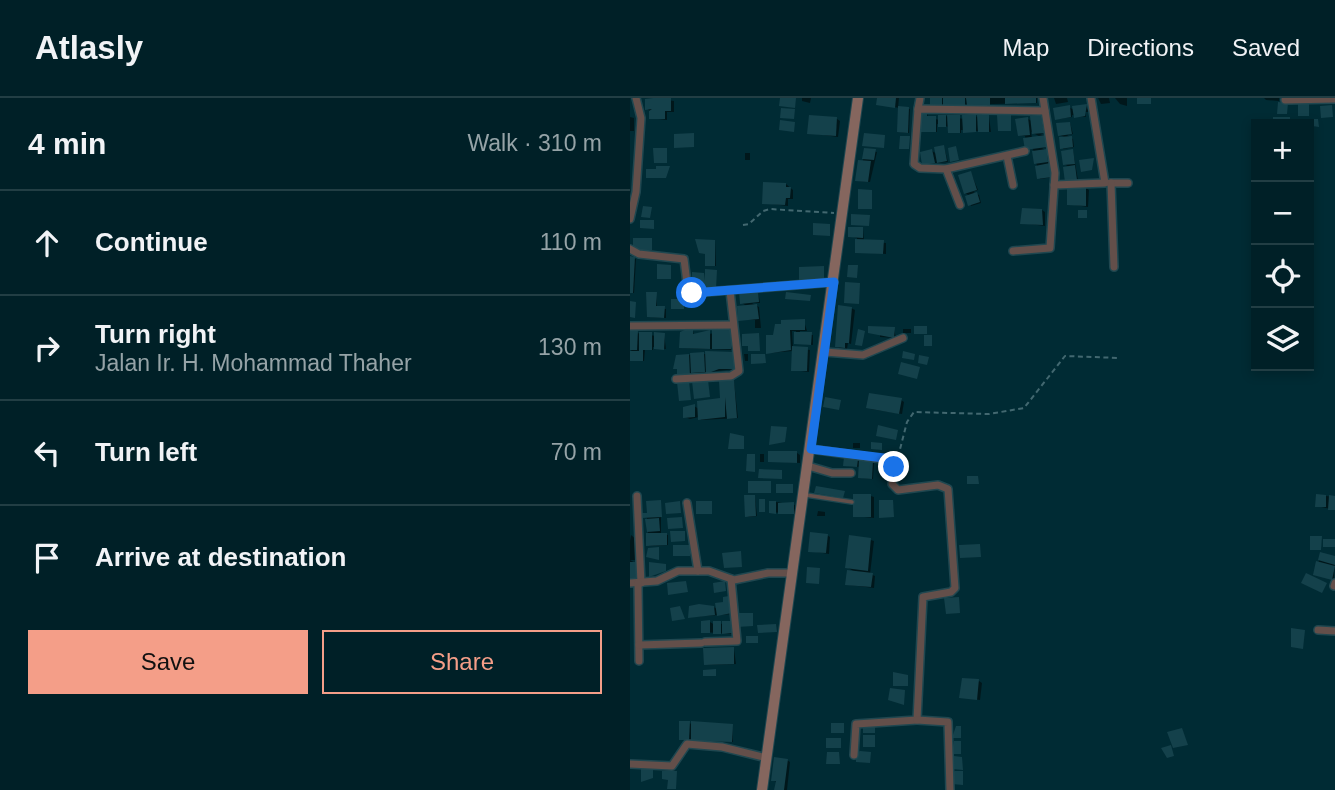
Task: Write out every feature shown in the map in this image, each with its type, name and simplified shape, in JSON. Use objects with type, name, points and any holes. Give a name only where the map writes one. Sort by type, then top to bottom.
[{"type":"main road","points":[[762,790],[845,213],[858,98]]},
{"type":"street","points":[[630,219],[636,192],[640,118],[636,98]]},
{"type":"street","points":[[920,98],[914,164],[920,168],[946,169],[1025,152]]},
{"type":"street","points":[[1013,251],[1050,248],[1054,185],[1043,98]]},
{"type":"street","points":[[1091,98],[1108,183],[1114,267]]},
{"type":"street","points":[[1285,100],[1335,99]]},
{"type":"street","points":[[918,108],[1045,111]]},
{"type":"street","points":[[1007,156],[1013,185]]},
{"type":"street","points":[[946,169],[960,205]]},
{"type":"street","points":[[1054,185],[1128,183]]},
{"type":"street","points":[[630,250],[639,254],[684,259],[687,283],[692,293],[766,285],[834,282]]},
{"type":"street","points":[[676,379],[736,375],[738,362],[730,291]]},
{"type":"street","points":[[630,326],[733,325]]},
{"type":"street","points":[[825,352],[863,355],[903,338]]},
{"type":"street","points":[[811,449],[884,458],[892,463],[892,484],[898,490],[938,485],[948,489],[955,587],[951,592],[923,597],[917,720]]},
{"type":"street","points":[[808,466],[832,474],[851,473]]},
{"type":"street","points":[[637,496],[639,661]]},
{"type":"street","points":[[687,503],[698,571]]},
{"type":"street","points":[[636,583],[657,581],[678,571],[709,571],[731,579],[792,573]]},
{"type":"street","points":[[639,645],[737,641],[731,579]]},
{"type":"street","points":[[1318,630],[1335,631]]},
{"type":"street","points":[[854,755],[856,724],[917,720],[948,722],[950,790]]},
{"type":"street","points":[[630,764],[672,766],[687,744],[722,747],[767,758]]},
{"type":"lane","points":[[804,495],[852,502]]},
{"type":"path","points":[[743,225],[749,224],[763,211],[770,209],[845,213]]},
{"type":"path","points":[[892,463],[900,455],[906,422],[914,412],[1009,413],[1024,408],[1065,356],[1120,358]]},
{"type":"building","points":[[671,98],[671,111],[665,111],[665,119],[649,119],[649,111],[652,109],[645,110],[645,99]]},
{"type":"building","points":[[780,98],[796,98],[795,108],[779,106]]},
{"type":"building","points":[[877,98],[896,98],[895,108],[876,105]]},
{"type":"building","points":[[930,98],[942,98],[942,108],[930,108]]},
{"type":"building","points":[[943,98],[965,98],[965,107],[943,107]]},
{"type":"building","points":[[966,98],[990,98],[990,105],[967,105]]},
{"type":"building","points":[[1005,98],[1036,98],[1036,103],[1005,104]]},
{"type":"building","points":[[1137,98],[1151,98],[1151,104],[1137,104]]},
{"type":"building","points":[[1278,102],[1288,103],[1287,114],[1277,114]]},
{"type":"building","points":[[1087,104],[1085,116],[1074,118],[1072,106]]},
{"type":"building","points":[[1298,104],[1309,104],[1309,116],[1298,116]]},
{"type":"building","points":[[1070,105],[1071,117],[1055,120],[1053,108]]},
{"type":"building","points":[[1332,105],[1333,117],[1321,118],[1320,106]]},
{"type":"building","points":[[898,106],[909,107],[908,133],[897,132]]},
{"type":"building","points":[[781,108],[795,109],[794,119],[780,118]]},
{"type":"building","points":[[927,110],[927,116],[936,116],[936,132],[919,132],[919,111]]},
{"type":"building","points":[[976,114],[976,132],[963,133],[962,115]]},
{"type":"building","points":[[809,115],[837,117],[836,136],[807,134]]},
{"type":"building","points":[[938,115],[946,115],[946,127],[938,127]]},
{"type":"building","points":[[947,115],[960,115],[960,133],[948,133]]},
{"type":"building","points":[[977,115],[989,115],[989,132],[978,132]]},
{"type":"building","points":[[997,115],[1011,115],[1011,131],[998,131]]},
{"type":"building","points":[[1041,115],[1044,133],[1032,134],[1030,116]]},
{"type":"building","points":[[1028,117],[1030,135],[1018,136],[1015,119]]},
{"type":"building","points":[[1273,117],[1290,117],[1290,119]]},
{"type":"building","points":[[1314,119],[1318,119],[1319,127],[1314,126]]},
{"type":"building","points":[[780,120],[795,122],[794,132],[779,130]]},
{"type":"building","points":[[1070,122],[1072,134],[1058,136],[1056,123]]},
{"type":"building","points":[[694,133],[694,147],[674,148],[674,134]]},
{"type":"building","points":[[864,133],[885,135],[884,148],[862,146]]},
{"type":"building","points":[[1046,135],[1047,147],[1025,150],[1023,138]]},
{"type":"building","points":[[900,136],[910,136],[909,149],[899,149]]},
{"type":"building","points":[[1072,136],[1073,147],[1060,149],[1059,137]]},
{"type":"building","points":[[944,145],[947,161],[937,163],[934,147]]},
{"type":"building","points":[[956,146],[959,160],[950,162],[948,148]]},
{"type":"building","points":[[653,148],[667,148],[667,163],[654,163]]},
{"type":"building","points":[[864,148],[876,149],[874,160],[862,159]]},
{"type":"building","points":[[932,149],[935,163],[922,165],[920,152]]},
{"type":"building","points":[[1047,149],[1048,162],[1034,164],[1032,151]]},
{"type":"building","points":[[1073,149],[1075,164],[1063,165],[1061,151]]},
{"type":"building","points":[[1094,158],[1092,170],[1081,172],[1079,160]]},
{"type":"building","points":[[858,160],[871,161],[868,182],[855,181]]},
{"type":"building","points":[[1050,163],[1052,177],[1037,179],[1035,166]]},
{"type":"building","points":[[1075,165],[1077,180],[1065,182],[1063,167]]},
{"type":"building","points":[[656,166],[670,166],[666,178],[646,178],[646,169],[656,169]]},
{"type":"building","points":[[971,171],[977,190],[964,194],[958,175]]},
{"type":"building","points":[[763,182],[786,183],[786,187],[791,187],[790,198],[786,198],[785,205],[762,204]]},
{"type":"building","points":[[1067,185],[1086,186],[1086,206],[1067,205]]},
{"type":"building","points":[[858,189],[872,190],[872,209],[858,209]]},
{"type":"building","points":[[977,192],[980,202],[968,206],[965,196]]},
{"type":"building","points":[[643,206],[652,207],[650,218],[641,217]]},
{"type":"building","points":[[1022,208],[1042,209],[1043,225],[1020,224]]},
{"type":"building","points":[[1078,210],[1087,210],[1087,218],[1078,218]]},
{"type":"building","points":[[851,214],[870,215],[869,226],[851,225]]},
{"type":"building","points":[[640,220],[654,220],[654,229],[640,228]]},
{"type":"building","points":[[813,223],[830,224],[830,236],[813,235]]},
{"type":"building","points":[[848,227],[863,227],[863,238],[848,237]]},
{"type":"building","points":[[633,238],[652,238],[652,250],[633,250]]},
{"type":"building","points":[[695,239],[715,240],[715,266],[705,266],[705,254],[699,253]]},
{"type":"building","points":[[855,239],[884,240],[883,254],[855,253]]},
{"type":"building","points":[[630,256],[635,257],[633,293],[630,293]]},
{"type":"building","points":[[657,264],[671,265],[671,279],[657,279]]},
{"type":"building","points":[[848,265],[858,265],[857,278],[847,277]]},
{"type":"building","points":[[824,266],[824,279],[799,280],[799,267]]},
{"type":"building","points":[[705,269],[717,270],[716,289],[691,288],[692,272],[704,273],[705,281]]},
{"type":"building","points":[[845,282],[860,283],[859,304],[844,303]]},
{"type":"building","points":[[758,289],[759,302],[740,304],[739,291]]},
{"type":"building","points":[[646,292],[657,292],[656,306],[665,306],[664,318],[647,317]]},
{"type":"building","points":[[786,292],[811,295],[810,301],[785,299]]},
{"type":"building","points":[[671,299],[684,299],[684,309],[671,309]]},
{"type":"building","points":[[630,301],[636,302],[635,318],[630,317]]},
{"type":"building","points":[[757,304],[759,319],[738,321],[737,306]]},
{"type":"building","points":[[838,305],[852,307],[849,343],[845,343],[845,348],[835,347]]},
{"type":"building","points":[[805,319],[805,330],[790,330],[791,350],[766,354],[766,335],[773,335],[775,324],[781,324],[781,320]]},
{"type":"building","points":[[868,326],[895,327],[894,338],[868,333]]},
{"type":"building","points":[[914,326],[927,326],[927,334],[914,334]]},
{"type":"building","points":[[712,329],[730,329],[733,337],[731,349],[712,349]]},
{"type":"building","points":[[858,329],[865,331],[862,346],[855,345]]},
{"type":"building","points":[[630,330],[638,330],[637,350],[630,350]]},
{"type":"building","points":[[693,330],[693,334],[710,330],[710,349],[679,348],[680,332]]},
{"type":"building","points":[[639,332],[652,332],[652,350],[643,350],[643,361],[630,361],[630,351],[639,351]]},
{"type":"building","points":[[654,332],[665,333],[664,350],[654,349]]},
{"type":"building","points":[[794,332],[812,332],[811,345],[794,344]]},
{"type":"building","points":[[759,333],[760,351],[748,351],[748,346],[742,346],[742,334]]},
{"type":"building","points":[[924,335],[932,335],[932,346],[924,346]]},
{"type":"building","points":[[792,346],[808,347],[807,371],[791,371]]},
{"type":"building","points":[[705,351],[735,352],[735,369],[719,369],[706,374]]},
{"type":"building","points":[[903,351],[915,354],[914,360],[902,358]]},
{"type":"building","points":[[704,352],[705,372],[691,373],[690,353]]},
{"type":"building","points":[[689,354],[690,376],[677,376],[677,369],[673,369],[676,355]]},
{"type":"building","points":[[751,354],[765,354],[766,363],[751,364]]},
{"type":"building","points":[[919,355],[929,357],[927,365],[918,363]]},
{"type":"building","points":[[901,362],[920,367],[917,379],[898,374]]},
{"type":"building","points":[[708,380],[710,397],[694,399],[692,381]]},
{"type":"building","points":[[734,380],[737,418],[727,419],[725,397],[725,417],[698,420],[697,401],[720,398],[719,381]]},
{"type":"building","points":[[689,381],[691,400],[679,401],[677,382]]},
{"type":"building","points":[[869,393],[902,398],[899,414],[866,408]]},
{"type":"building","points":[[825,397],[841,400],[839,410],[823,407]]},
{"type":"building","points":[[695,404],[695,417],[683,418],[683,407]]},
{"type":"building","points":[[878,425],[898,430],[896,440],[876,436]]},
{"type":"building","points":[[771,426],[787,427],[785,442],[769,445]]},
{"type":"building","points":[[730,433],[744,436],[744,449],[728,449]]},
{"type":"building","points":[[871,442],[882,443],[882,450],[871,449]]},
{"type":"building","points":[[768,451],[797,451],[797,463],[768,462]]},
{"type":"building","points":[[747,454],[755,454],[755,472],[746,471]]},
{"type":"building","points":[[844,457],[858,459],[857,467],[843,466]]},
{"type":"building","points":[[859,460],[873,461],[872,479],[858,478]]},
{"type":"building","points":[[759,469],[782,470],[782,479],[758,478]]},
{"type":"building","points":[[967,476],[978,476],[979,484],[967,484]]},
{"type":"building","points":[[748,481],[771,481],[771,493],[748,493]]},
{"type":"building","points":[[776,484],[793,484],[793,493],[776,493]]},
{"type":"building","points":[[816,486],[845,491],[843,498],[814,493]]},
{"type":"building","points":[[853,494],[871,494],[871,517],[853,517]]},
{"type":"building","points":[[1316,494],[1326,495],[1326,507],[1315,507]]},
{"type":"building","points":[[744,495],[755,495],[756,516],[745,517]]},
{"type":"building","points":[[1329,495],[1335,496],[1335,510],[1328,510]]},
{"type":"building","points":[[759,499],[765,499],[765,512],[759,512]]},
{"type":"building","points":[[661,500],[662,517],[642,518],[641,513],[647,513],[646,501]]},
{"type":"building","points":[[879,500],[893,500],[894,517],[879,518]]},
{"type":"building","points":[[680,501],[681,513],[666,514],[665,503]]},
{"type":"building","points":[[696,501],[712,501],[712,514],[696,514]]},
{"type":"building","points":[[769,501],[776,501],[776,514],[769,513]]},
{"type":"building","points":[[794,502],[794,514],[778,514],[778,503]]},
{"type":"building","points":[[682,517],[683,528],[668,529],[667,518]]},
{"type":"building","points":[[659,518],[660,531],[647,532],[645,519]]},
{"type":"building","points":[[670,531],[685,531],[685,541],[671,542]]},
{"type":"building","points":[[810,532],[828,534],[826,553],[808,552]]},
{"type":"building","points":[[646,533],[667,533],[667,545],[646,546]]},
{"type":"building","points":[[849,535],[871,538],[868,571],[845,568]]},
{"type":"building","points":[[1310,536],[1322,536],[1321,550],[1310,550]]},
{"type":"building","points":[[1323,539],[1335,539],[1335,547],[1323,547]]},
{"type":"building","points":[[980,544],[981,557],[960,558],[959,545]]},
{"type":"building","points":[[673,545],[690,545],[690,556],[673,556]]},
{"type":"building","points":[[659,547],[659,560],[646,557],[648,548]]},
{"type":"building","points":[[741,551],[742,567],[724,568],[722,553]]},
{"type":"building","points":[[1320,552],[1335,556],[1335,565],[1318,560]]},
{"type":"building","points":[[1316,561],[1335,566],[1332,580],[1313,575]]},
{"type":"building","points":[[630,562],[636,562],[636,578],[630,578]]},
{"type":"building","points":[[649,562],[666,564],[666,571],[649,577]]},
{"type":"building","points":[[807,567],[820,568],[819,584],[806,583]]},
{"type":"building","points":[[847,570],[873,573],[871,587],[845,585]]},
{"type":"building","points":[[1306,573],[1327,583],[1322,593],[1301,583]]},
{"type":"building","points":[[686,581],[688,592],[668,595],[667,583]]},
{"type":"building","points":[[725,581],[726,591],[714,593],[713,583]]},
{"type":"building","points":[[729,596],[732,613],[717,616],[715,603],[723,602],[723,597]]},
{"type":"building","points":[[959,597],[960,613],[946,614],[944,598]]},
{"type":"building","points":[[680,606],[685,619],[672,621],[670,608]]},
{"type":"building","points":[[689,606],[714,606],[715,615],[688,618]]},
{"type":"building","points":[[736,613],[753,613],[753,626],[737,627]]},
{"type":"building","points":[[710,620],[710,633],[701,633],[701,621]]},
{"type":"building","points":[[713,621],[721,621],[721,634],[713,634]]},
{"type":"building","points":[[722,621],[731,621],[732,633],[722,634]]},
{"type":"building","points":[[776,624],[777,632],[758,633],[757,625]]},
{"type":"building","points":[[1291,628],[1305,630],[1303,649],[1291,647]]},
{"type":"building","points":[[746,636],[758,636],[758,643],[746,643]]},
{"type":"building","points":[[734,647],[734,664],[704,665],[703,648]]},
{"type":"building","points":[[716,669],[716,676],[703,676],[703,670]]},
{"type":"building","points":[[893,672],[908,675],[908,686],[893,686]]},
{"type":"building","points":[[962,678],[979,679],[977,700],[959,698]]},
{"type":"building","points":[[890,688],[905,690],[904,705],[888,700]]},
{"type":"building","points":[[679,721],[690,721],[689,740],[679,740]]},
{"type":"building","points":[[691,721],[733,724],[732,742],[691,741]]},
{"type":"building","points":[[875,722],[875,733],[863,733],[863,725]]},
{"type":"building","points":[[831,723],[844,723],[844,733],[831,733]]},
{"type":"building","points":[[956,726],[961,726],[961,738],[952,738]]},
{"type":"building","points":[[1182,728],[1188,745],[1173,748],[1167,732]]},
{"type":"building","points":[[863,735],[875,735],[875,747],[863,747]]},
{"type":"building","points":[[826,738],[841,738],[841,748],[826,748]]},
{"type":"building","points":[[954,741],[961,741],[961,754],[952,754]]},
{"type":"building","points":[[1171,745],[1174,756],[1167,758],[1161,748]]},
{"type":"building","points":[[827,752],[839,752],[840,764],[826,764]]},
{"type":"building","points":[[871,752],[870,763],[856,762],[856,753]]},
{"type":"building","points":[[954,756],[962,757],[963,770],[952,769]]},
{"type":"building","points":[[774,757],[788,759],[784,790],[774,790],[776,781],[771,781]]},
{"type":"building","points":[[641,769],[653,769],[653,778],[641,782]]},
{"type":"building","points":[[662,771],[677,771],[676,789],[667,789],[668,780],[662,779]]},
{"type":"building","points":[[963,771],[963,785],[952,784],[951,773]]},
{"type":"route","points":[[692,293],[766,285],[834,282],[811,449],[884,458],[894,467]]}]
